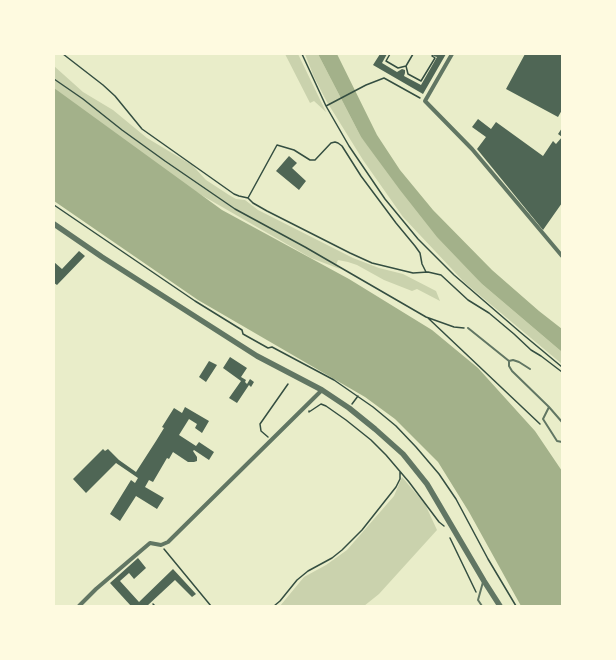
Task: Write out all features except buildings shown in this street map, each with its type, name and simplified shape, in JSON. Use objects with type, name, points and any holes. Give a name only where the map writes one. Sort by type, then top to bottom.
[{"type":"street","points":[[452,54],[425,101],[472,149],[562,256]]},
{"type":"street","points":[[54,224],[102,257],[257,356],[322,390],[349,408],[375,429],[403,454],[427,484],[500,606]]},
{"type":"street","points":[[79,606],[96,588],[150,543],[161,545],[168,542],[322,390]]},
{"type":"lane","points":[[468,328],[509,360],[513,360],[530,369]]},
{"type":"lane","points":[[509,360],[509,366],[512,371],[549,407],[562,422]]},
{"type":"lane","points":[[549,407],[543,419],[557,441],[562,442]]},
{"type":"lane","points":[[482,606],[478,600],[484,581]]},
{"type":"path","points":[[63,54],[104,85],[142,129],[234,194],[248,198],[253,203],[267,211],[350,254],[372,263],[413,273],[426,272],[445,277],[468,300],[489,313],[531,350],[562,372]]},
{"type":"path","points":[[302,54],[326,106],[349,146],[385,199],[418,239],[454,275],[562,367]]},
{"type":"path","points":[[390,54],[386,61],[398,68],[406,66]]},
{"type":"path","points":[[413,54],[406,66],[408,74],[421,81],[435,58],[432,56],[433,54]]},
{"type":"path","points":[[326,106],[366,85],[384,78],[425,101]]},
{"type":"path","points":[[54,80],[83,99],[159,157],[235,209],[305,247],[426,317],[454,327],[468,328]]},
{"type":"path","points":[[248,198],[277,145],[294,150],[310,160],[315,160],[331,143],[335,142],[342,146],[361,176],[420,253],[422,264],[426,272]]},
{"type":"path","points":[[426,317],[542,425]]},
{"type":"path","points":[[271,440],[261,431],[260,424],[288,384]]},
{"type":"path","points":[[349,408],[358,396]]},
{"type":"path","points":[[305,406],[309,412],[321,404],[326,406],[371,440],[386,455],[439,522],[446,527]]},
{"type":"path","points":[[274,606],[297,580],[308,571],[332,558],[362,530],[396,487],[400,479],[400,472]]},
{"type":"path","points":[[449,534],[478,600]]},
{"type":"path","points":[[161,545],[166,553],[211,606]]},
{"type":"shaded area","points":[[285,54],[298,54],[326,112],[314,101],[310,103]]},
{"type":"shaded area","points":[[305,54],[318,54],[361,137],[482,284],[562,352],[562,364],[465,283],[403,217],[363,160],[327,102],[314,77]]},
{"type":"shaded area","points":[[318,54],[337,54],[377,135],[400,170],[433,210],[492,270],[562,329],[562,352],[482,284],[437,237],[361,137]]},
{"type":"shaded area","points":[[54,66],[83,92],[113,110],[147,138],[192,165],[206,180],[229,195],[236,199],[245,200],[258,210],[353,258],[379,268],[403,274],[436,291],[440,301],[417,289],[412,291],[384,280],[357,265],[348,262],[338,260],[336,265],[340,269],[311,258],[189,188],[54,91]]},
{"type":"shaded area","points":[[54,88],[222,210],[349,279],[432,330],[478,368],[535,431],[562,471],[562,606],[521,606],[469,512],[438,462],[395,419],[365,397],[198,300],[54,201]]},
{"type":"shaded area","points":[[402,477],[425,504],[437,530],[379,594],[364,606],[280,606],[304,577],[326,565],[347,550],[394,496]]}]
